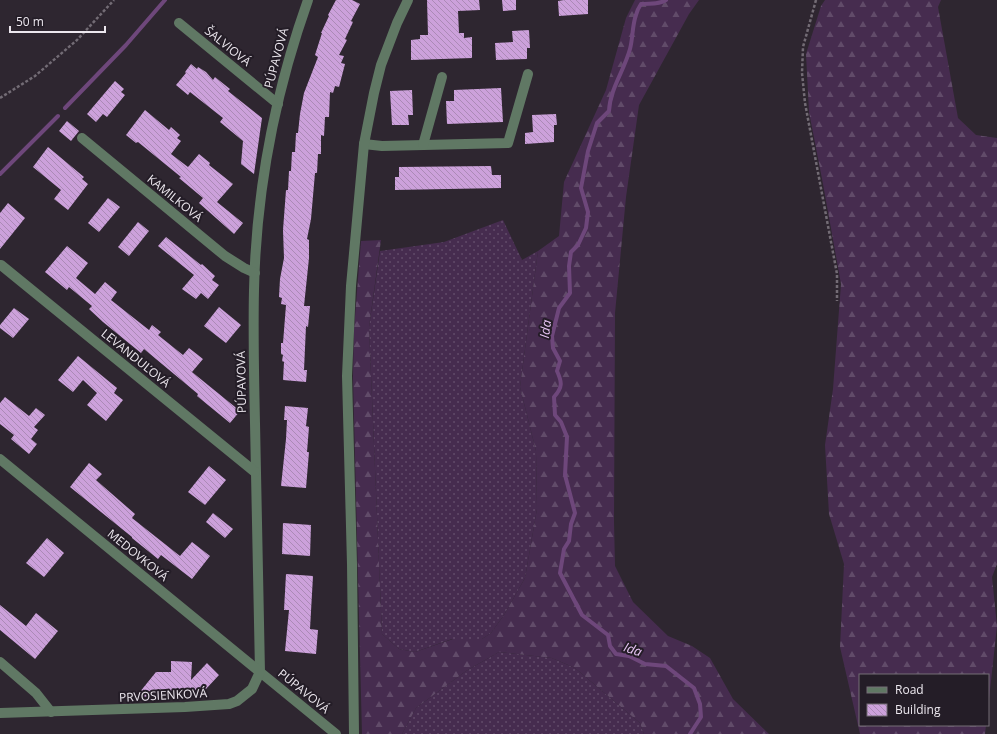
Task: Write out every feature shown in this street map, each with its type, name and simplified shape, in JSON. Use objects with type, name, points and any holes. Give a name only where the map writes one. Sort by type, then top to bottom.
[{"type":"street","name":"PÚPAVOVÁ","points":[[308,0],[287,63],[267,154],[258,223],[254,273],[255,472],[260,672],[336,734]]},
{"type":"street","points":[[354,734],[352,564],[347,363],[353,264],[364,144],[374,93],[397,23],[408,0]]},
{"type":"street","name":"ŠALVIOVÁ","points":[[179,23],[278,104]]},
{"type":"street","points":[[364,144],[382,146],[508,143],[528,74]]},
{"type":"street","points":[[423,145],[442,77]]},
{"type":"street","name":"KAMILKOVÁ","points":[[82,138],[225,256],[254,273]]},
{"type":"street","name":"LEVANDUĽOVÁ","points":[[1,265],[255,472]]},
{"type":"street","name":"MEDOVKOVÁ","points":[[0,458],[260,672]]},
{"type":"street","points":[[0,662],[36,693],[50,712]]},
{"type":"street","name":"PRVOSIENKOVÁ","points":[[0,713],[185,707],[229,704],[237,701],[249,692],[256,683],[260,672]]},
{"type":"path","points":[[0,98],[35,76],[77,40],[114,0]]},
{"type":"path","points":[[816,0],[803,47],[802,73],[804,103],[837,274],[837,300]]},
{"type":"green space","points":[[635,0],[699,0],[689,14],[639,105],[626,197],[615,313],[615,566],[633,602],[668,636],[692,646],[710,658],[733,699],[769,734],[644,734],[640,723],[575,668],[552,658],[499,652],[466,671],[416,708],[402,734],[362,734],[353,377],[354,330],[361,241],[381,240],[369,327],[382,634],[399,649],[415,652],[453,639],[482,639],[491,633],[504,615],[525,578],[537,509],[536,451],[520,387],[538,251],[559,236],[564,182],[606,90],[626,18]]},
{"type":"green space","points":[[825,0],[941,0],[938,7],[958,118],[976,135],[997,138],[997,564],[992,577],[997,626],[989,699],[989,674],[859,674],[859,726],[986,726],[985,734],[860,734],[840,647],[844,564],[829,514],[825,445],[833,389],[841,284],[809,112],[806,54],[821,6]]},
{"type":"green space","points":[[503,220],[522,260],[538,251],[520,387],[536,451],[537,509],[525,578],[504,615],[491,633],[482,639],[452,639],[415,652],[399,649],[382,634],[369,327],[380,251],[444,242]]},
{"type":"green space","points":[[499,652],[552,658],[575,668],[640,723],[644,734],[402,734],[416,708],[466,671]]},
{"type":"building","points":[[336,0],[352,0],[360,4],[351,21],[353,22],[345,39],[347,40],[339,55],[344,56],[341,63],[345,64],[339,87],[335,86],[333,93],[330,92],[329,117],[325,117],[324,136],[321,135],[321,154],[318,154],[317,173],[315,173],[311,219],[307,239],[309,240],[309,258],[304,306],[310,306],[308,327],[306,326],[304,370],[307,370],[306,382],[283,380],[284,362],[282,361],[283,355],[281,354],[281,343],[283,343],[286,305],[281,304],[282,298],[279,297],[280,279],[284,258],[283,230],[286,190],[288,190],[292,152],[295,152],[296,133],[298,133],[304,93],[318,57],[315,55],[321,33]]},
{"type":"building","points":[[427,0],[479,0],[480,10],[458,11],[459,33],[464,33],[464,38],[472,37],[472,58],[411,60],[411,40],[420,39],[420,35],[428,35]]},
{"type":"building","points":[[502,0],[516,0],[516,10],[503,11]]},
{"type":"building","points":[[588,0],[588,14],[559,16],[558,1]]},
{"type":"building","points":[[529,30],[530,48],[527,48],[527,59],[496,60],[495,43],[513,42],[512,31]]},
{"type":"building","points":[[191,64],[197,69],[198,67],[206,72],[213,80],[215,77],[230,89],[228,91],[262,118],[254,174],[241,164],[243,141],[220,122],[223,118],[190,92],[188,95],[176,85]]},
{"type":"building","points":[[115,81],[124,89],[121,92],[125,95],[107,117],[103,114],[96,122],[87,114]]},
{"type":"building","points":[[501,88],[503,122],[447,124],[446,101],[454,101],[454,90]]},
{"type":"building","points":[[412,90],[413,115],[408,115],[409,125],[392,125],[390,91]]},
{"type":"building","points":[[145,110],[169,130],[171,127],[180,135],[177,138],[181,141],[171,154],[188,167],[199,154],[210,163],[209,165],[233,184],[217,202],[243,223],[234,234],[199,203],[203,198],[179,178],[181,177],[138,142],[136,143],[126,135]]},
{"type":"building","points":[[556,114],[557,125],[554,125],[554,142],[525,144],[525,133],[533,132],[532,115]]},
{"type":"building","points":[[67,121],[79,131],[71,141],[59,131]]},
{"type":"building","points":[[48,147],[84,177],[82,179],[88,184],[68,210],[54,199],[61,190],[33,167]]},
{"type":"building","points":[[491,166],[492,175],[501,175],[501,188],[395,190],[395,177],[399,177],[399,167]]},
{"type":"building","points":[[108,198],[120,207],[99,232],[88,223]]},
{"type":"building","points":[[8,203],[25,218],[0,249],[0,213]]},
{"type":"building","points":[[138,222],[149,231],[129,256],[118,247]]},
{"type":"building","points":[[166,237],[201,265],[202,264],[215,276],[212,280],[219,285],[208,299],[201,293],[196,299],[182,289],[194,275],[158,246]]},
{"type":"building","points":[[67,246],[88,263],[76,278],[95,294],[105,282],[117,292],[111,300],[149,330],[152,325],[161,332],[158,335],[183,355],[189,348],[203,359],[192,372],[240,411],[230,423],[144,349],[141,353],[103,322],[89,309],[92,306],[69,287],[67,290],[45,272]]},
{"type":"building","points":[[219,307],[241,325],[226,343],[204,326]]},
{"type":"building","points":[[14,308],[29,319],[13,338],[0,328],[0,325]]},
{"type":"building","points":[[78,356],[117,388],[114,393],[123,400],[106,421],[87,405],[97,393],[83,380],[73,392],[58,380]]},
{"type":"building","points":[[5,397],[29,416],[36,408],[45,415],[34,427],[38,430],[31,439],[37,444],[29,454],[11,439],[14,435],[0,424],[0,403]]},
{"type":"building","points":[[285,406],[308,408],[306,426],[309,427],[307,452],[309,452],[306,488],[281,486],[287,420],[284,420]]},
{"type":"building","points":[[89,463],[102,474],[96,480],[135,514],[132,518],[180,556],[192,542],[210,556],[192,579],[161,555],[158,559],[70,487]]},
{"type":"building","points":[[209,466],[226,480],[205,505],[188,492]]},
{"type":"building","points":[[213,513],[233,529],[225,538],[206,522]]},
{"type":"building","points":[[283,523],[311,525],[310,556],[282,554]]},
{"type":"building","points":[[47,538],[64,553],[44,577],[26,563]]},
{"type":"building","points":[[286,574],[313,576],[310,629],[318,630],[316,654],[285,651],[289,610],[284,610]]},
{"type":"building","points":[[0,605],[26,626],[36,613],[58,631],[35,659],[0,630]]},
{"type":"building","points":[[171,661],[192,662],[191,680],[207,663],[219,675],[206,689],[135,698],[156,672],[171,672]]},
{"type":"waterway","points":[[65,108],[126,45],[165,0]]},
{"type":"waterway","name":"Ida","points":[[666,0],[657,3],[641,4],[635,19],[630,49],[612,95],[609,111],[597,123],[588,151],[581,188],[588,212],[586,228],[578,245],[571,252],[569,266],[570,293],[559,308],[552,336],[553,348],[560,361],[557,371],[561,384],[554,397],[555,415],[561,422],[567,437],[565,475],[575,513],[571,524],[569,541],[564,549],[560,573],[582,615],[608,635],[610,646],[616,654],[629,656],[645,664],[666,666],[694,688],[700,704],[701,717],[690,734]]},
{"type":"waterway","points":[[0,174],[58,116]]}]
